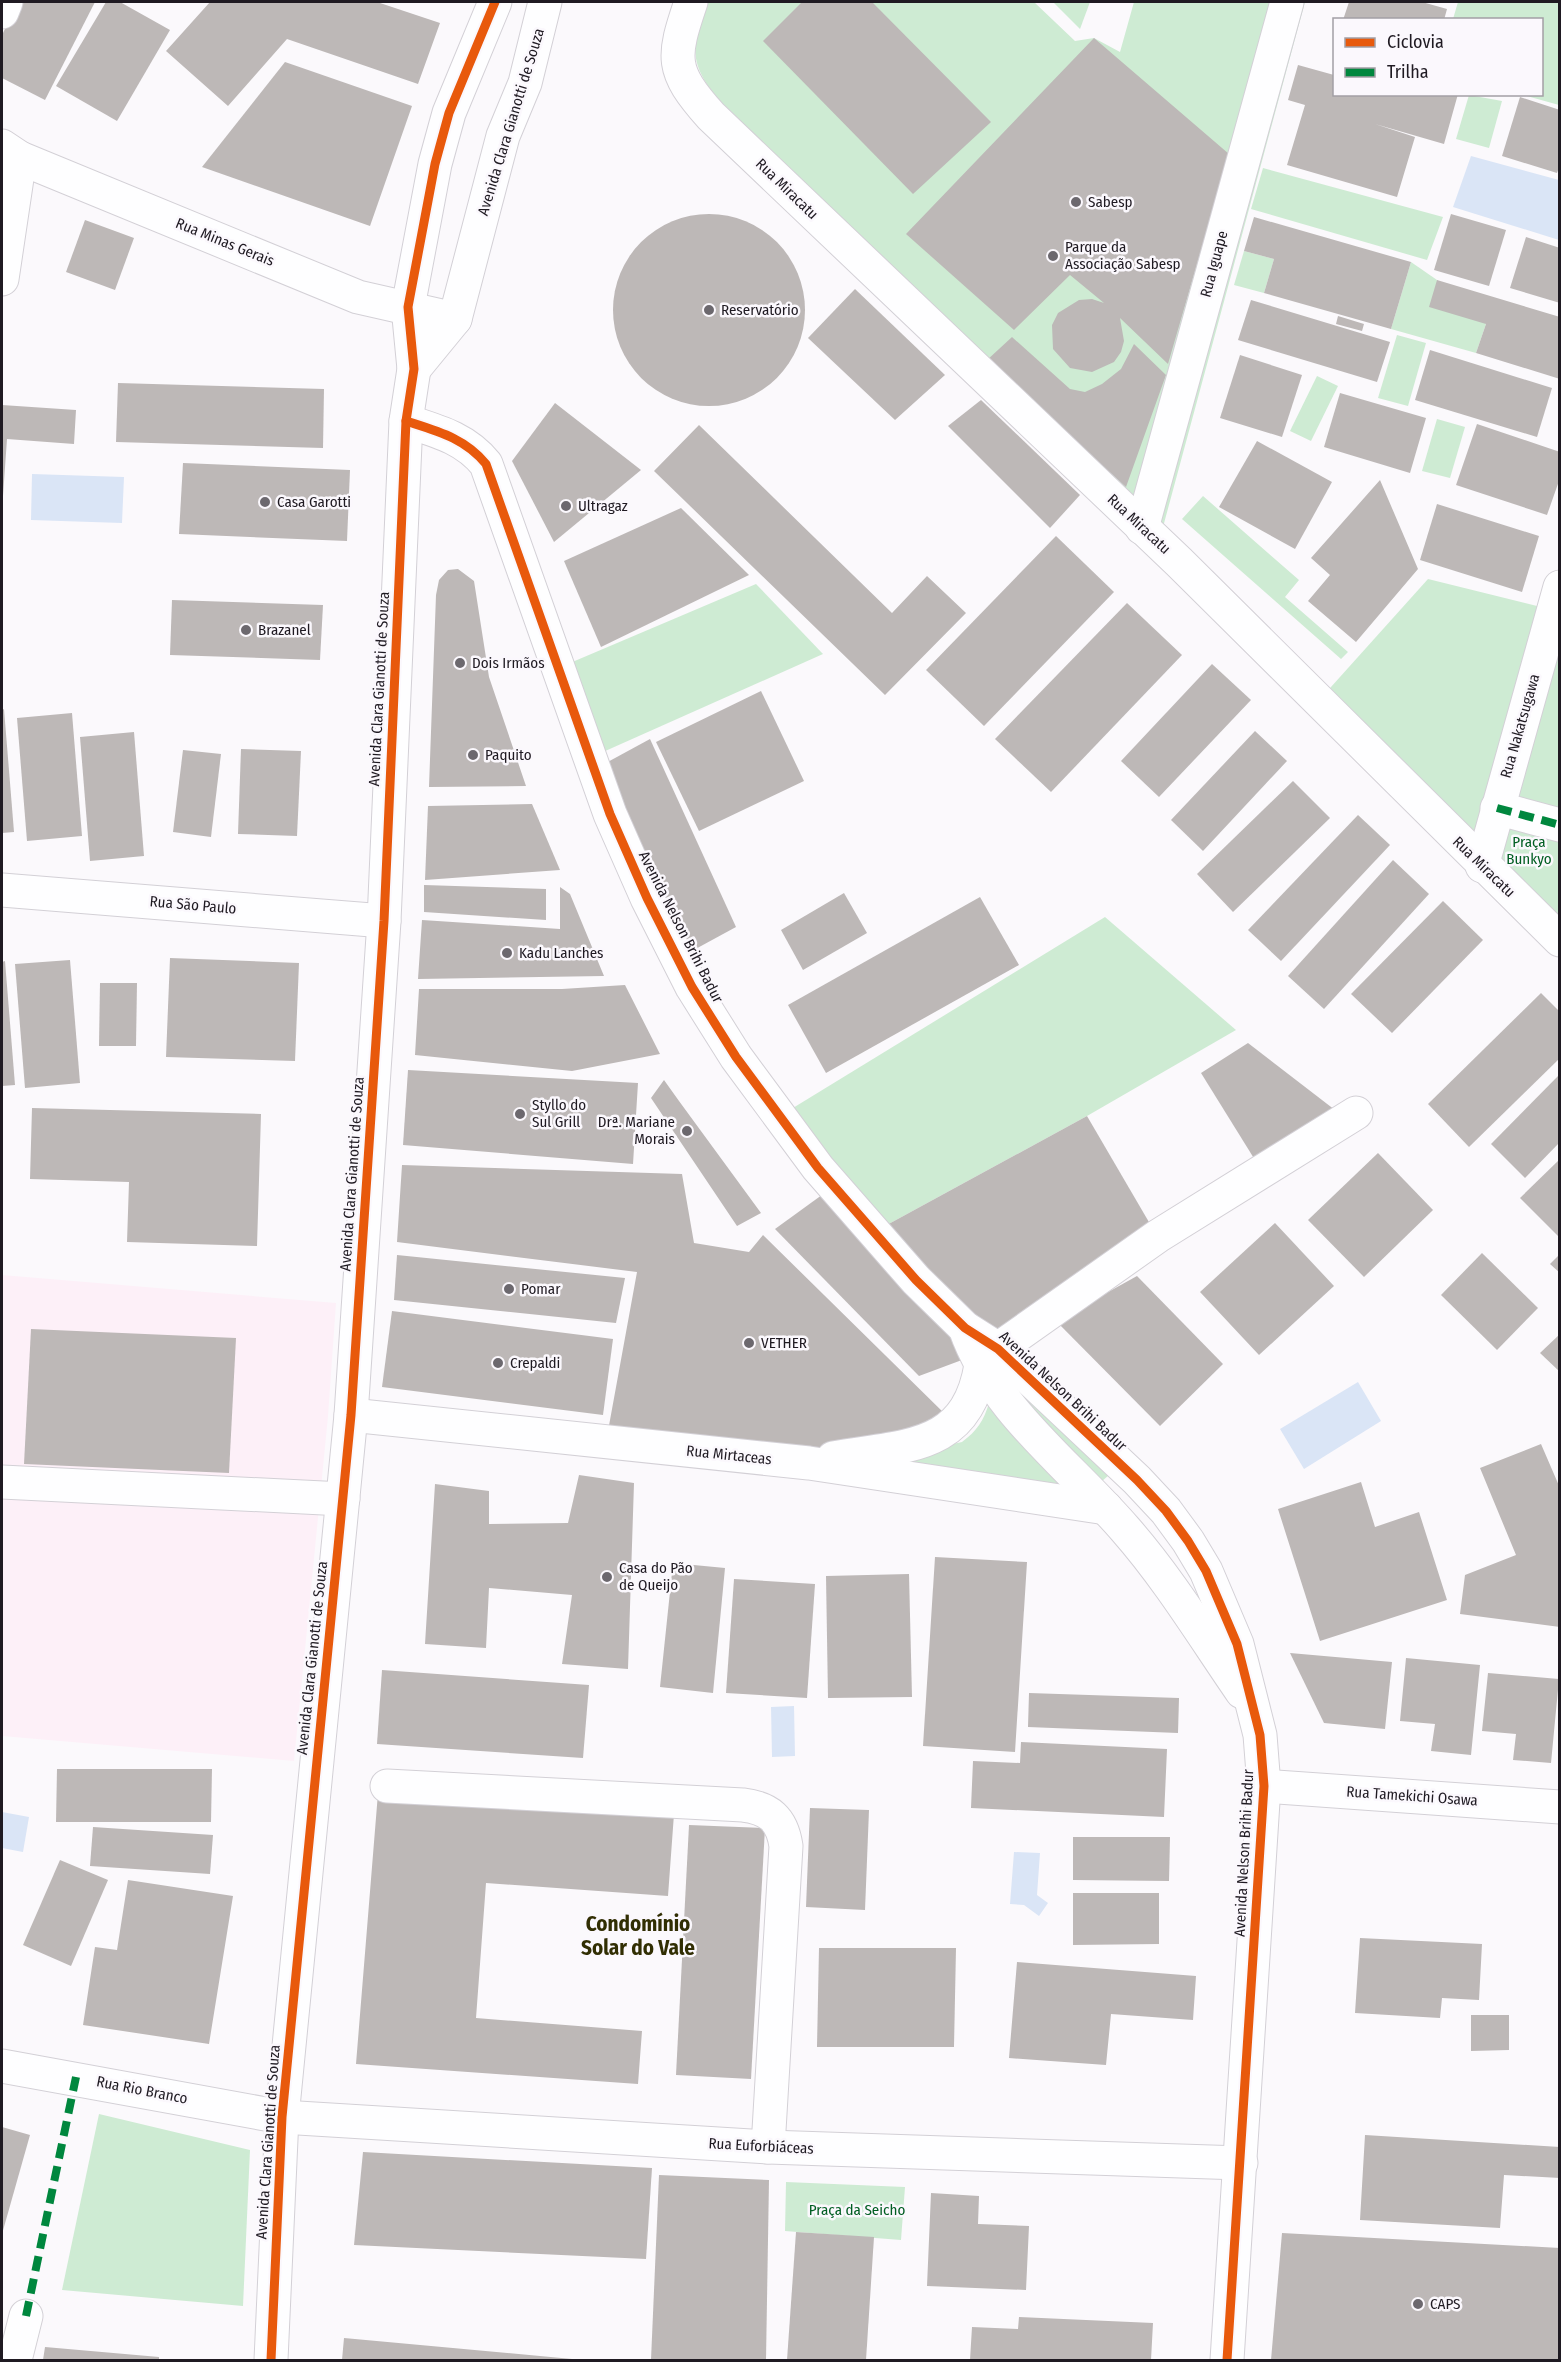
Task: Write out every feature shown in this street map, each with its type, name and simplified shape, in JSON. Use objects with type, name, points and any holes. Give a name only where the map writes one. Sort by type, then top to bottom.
[{"type":"street","points":[[2,12],[6,2]]},
{"type":"street","name":"Avenida Clara Gianotti de Souza","points":[[271,2361],[282,2116],[351,1415],[384,921],[406,421],[414,369],[408,307],[435,164],[449,113],[495,2]]},
{"type":"street","name":"Avenida Clara Gianotti de Souza","points":[[414,369],[455,319],[503,136],[525,82],[545,2]]},
{"type":"street","name":"Rua Miracatu","points":[[691,2],[678,42],[678,65],[690,91],[711,116],[1142,528],[1482,866],[1560,940]]},
{"type":"street","name":"Rua Iguape","points":[[1142,528],[1287,2]]},
{"type":"street","points":[[2,279],[11,152]]},
{"type":"street","name":"Rua Minas Gerais","points":[[11,152],[358,297],[455,319]]},
{"type":"street","name":"Avenida Nelson Brihi Badur","points":[[406,421],[450,436],[474,449],[486,464],[610,814],[646,898],[692,987],[736,1056],[818,1168],[916,1280],[965,1328],[989,1357],[1137,1480],[1166,1511],[1206,1571],[1237,1644],[1260,1735],[1264,1786],[1227,2361]]},
{"type":"street","name":"Rua Nakatsugawa","points":[[1482,866],[1560,587]]},
{"type":"street","points":[[1497,808],[1560,825]]},
{"type":"street","name":"Rua São Paulo","points":[[2,890],[384,921]]},
{"type":"street","points":[[810,1463],[921,1441],[940,1435],[958,1422],[968,1407],[989,1357],[1158,1236],[1356,1113]]},
{"type":"street","name":"Avenida Nelson Brihi Badur","points":[[989,1357],[1021,1420],[1106,1508],[1151,1560],[1253,1708]]},
{"type":"street","name":"Rua Mirtaceas","points":[[351,1415],[810,1463],[1106,1508]]},
{"type":"street","points":[[1106,1508],[1137,1480]]},
{"type":"street","points":[[2,1482],[343,1499]]},
{"type":"street","points":[[387,1785],[743,1805],[759,1807],[773,1815],[783,1828],[786,1846],[768,2147]]},
{"type":"street","name":"Rua Tamekichi Osawa","points":[[1264,1786],[1560,1807]]},
{"type":"street","name":"Rua Rio Branco","points":[[2,2066],[282,2116]]},
{"type":"street","name":"Rua Euforbiáceas","points":[[282,2116],[768,2147],[1241,2163]]},
{"type":"street","points":[[15,2361],[26,2316]]},
{"type":"shaded area","points":[[2,1275],[336,1303],[328,1416],[294,1761],[2,1736]]},
{"type":"green space","name":"Parque da Associação Sabesp","points":[[707,2],[1034,2],[1075,41],[1094,38],[1120,52],[1134,2],[1305,2],[1163,527],[716,97],[700,72],[695,51]]},
{"type":"green space","points":[[1053,2],[1090,2],[1080,29]]},
{"type":"green space","points":[[1458,2],[1559,2],[1559,105],[1527,96],[1543,96],[1543,18],[1453,18]]},
{"type":"green space","points":[[1469,96],[1502,101],[1489,148],[1456,139]]},
{"type":"green space","points":[[1263,168],[1443,217],[1427,260],[1251,209]]},
{"type":"green space","points":[[1244,251],[1274,259],[1264,293],[1234,285]]},
{"type":"green space","points":[[1411,262],[1437,280],[1486,324],[1476,353],[1391,329]]},
{"type":"green space","points":[[1397,335],[1426,343],[1408,406],[1378,398]]},
{"type":"green space","points":[[1317,376],[1338,386],[1311,441],[1290,431]]},
{"type":"green space","points":[[1437,419],[1465,427],[1450,478],[1422,471]]},
{"type":"green space","points":[[1203,496],[1299,580],[1285,597],[1348,652],[1341,659],[1182,519]]},
{"type":"green space","points":[[1428,579],[1545,608],[1474,834],[1322,697]]},
{"type":"green space","points":[[756,584],[823,654],[603,752],[570,663]]},
{"type":"green space","name":"Praça Bunkyo","points":[[1559,642],[1559,924],[1494,860]]},
{"type":"green space","points":[[1105,917],[1236,1030],[1087,1116],[885,1226],[788,1111]]},
{"type":"green space","points":[[993,1367],[1117,1468],[1093,1489]]},
{"type":"green space","points":[[989,1403],[1075,1492],[873,1462],[962,1442],[979,1425]]},
{"type":"green space","points":[[99,2114],[250,2150],[243,2306],[62,2290]]},
{"type":"green space","name":"Praça da Seicho","points":[[786,2182],[905,2187],[901,2240],[785,2231]]},
{"type":"water","points":[[1471,156],[1559,180],[1559,240],[1453,207]]},
{"type":"water","points":[[32,474],[124,477],[122,523],[31,520]]},
{"type":"water","points":[[1358,1382],[1381,1421],[1304,1469],[1280,1429]]},
{"type":"water","points":[[794,1706],[795,1756],[772,1757],[771,1707]]},
{"type":"water","points":[[2,1812],[29,1817],[23,1852],[2,1848]]},
{"type":"water","points":[[1014,1852],[1040,1853],[1037,1895],[1048,1903],[1039,1916],[1024,1905],[1010,1904]]},
{"type":"building","points":[[18,2],[95,2],[45,100],[2,78],[2,35]]},
{"type":"building","points":[[106,2],[120,2],[170,30],[117,121],[56,86]]},
{"type":"building","points":[[210,2],[377,2],[440,23],[418,84],[287,39],[228,106],[166,51]]},
{"type":"building","points":[[802,2],[872,2],[991,122],[913,194],[763,41]]},
{"type":"building","points":[[1349,2],[1422,2],[1447,9],[1445,18],[1344,18]]},
{"type":"building","name":"Sabesp","points":[[1094,38],[1229,154],[1168,364],[1120,318],[1124,341],[1121,352],[1114,362],[1092,372],[1070,368],[1053,349],[1052,325],[1058,313],[1079,300],[1092,299],[1104,303],[1070,275],[1014,330],[906,234]]},
{"type":"building","points":[[285,62],[412,106],[370,226],[202,167]]},
{"type":"building","points":[[1298,65],[1333,75],[1333,96],[1457,96],[1444,144],[1375,124],[1415,137],[1397,197],[1287,165],[1305,105],[1288,100]]},
{"type":"building","points":[[1520,97],[1560,110],[1560,165],[1557,173],[1502,156]]},
{"type":"building","name":"Reservatório","points":[[709,214],[746,221],[777,242],[798,273],[805,310],[798,347],[777,378],[746,399],[709,406],[672,399],[641,378],[620,347],[613,310],[620,273],[641,242],[672,221]]},
{"type":"building","points":[[1451,214],[1506,230],[1489,286],[1434,270]]},
{"type":"building","points":[[1254,217],[1411,262],[1391,329],[1264,293],[1274,259],[1244,251]]},
{"type":"building","points":[[85,220],[134,238],[115,290],[66,272]]},
{"type":"building","points":[[1526,237],[1560,248],[1560,303],[1510,288]]},
{"type":"building","points":[[1437,280],[1560,317],[1560,379],[1476,353],[1486,324],[1429,307]]},
{"type":"building","points":[[855,289],[945,375],[895,420],[808,338]]},
{"type":"building","points":[[1251,300],[1390,342],[1377,382],[1238,340]]},
{"type":"building","points":[[1338,316],[1364,324],[1362,331],[1336,324]]},
{"type":"building","points":[[1012,337],[1070,389],[1085,392],[1102,384],[1121,369],[1134,344],[1166,375],[1126,487],[986,361]]},
{"type":"building","points":[[1430,350],[1552,388],[1537,437],[1415,400]]},
{"type":"building","points":[[1240,355],[1302,375],[1282,437],[1220,418]]},
{"type":"building","points":[[118,383],[324,389],[323,448],[116,442]]},
{"type":"building","points":[[1340,393],[1426,418],[1410,473],[1324,447]]},
{"type":"building","points":[[981,400],[1080,495],[1050,528],[948,426]]},
{"type":"building","name":"Ultragaz","points":[[555,403],[641,470],[554,542],[512,461]]},
{"type":"building","points":[[2,405],[76,410],[74,444],[7,439],[3,496]]},
{"type":"building","points":[[1477,424],[1560,452],[1560,478],[1547,515],[1456,485]]},
{"type":"building","points":[[699,425],[892,613],[927,576],[966,613],[885,695],[654,471]]},
{"type":"building","points":[[1257,441],[1332,482],[1295,549],[1219,507]]},
{"type":"building","name":"Casa Garotti","points":[[183,463],[350,470],[347,541],[179,534]]},
{"type":"building","points":[[1380,480],[1418,569],[1356,642],[1308,601],[1330,575],[1311,558]]},
{"type":"building","points":[[1437,504],[1539,536],[1522,592],[1420,560]]},
{"type":"building","points":[[681,508],[749,575],[601,647],[564,561]]},
{"type":"building","points":[[1056,536],[1114,592],[984,726],[926,670]]},
{"type":"building","name":"Dois Irmãos","points":[[458,569],[474,581],[489,677],[526,786],[429,787],[436,595],[439,580],[448,570]]},
{"type":"building","name":"Brazanel","points":[[172,600],[323,605],[320,660],[170,655]]},
{"type":"building","points":[[1127,603],[1182,655],[1051,792],[995,739]]},
{"type":"building","points":[[1212,664],[1251,700],[1159,797],[1121,761]]},
{"type":"building","points":[[761,691],[804,781],[699,831],[656,742]]},
{"type":"building","points":[[4,709],[14,832],[2,833],[2,710]]},
{"type":"building","points":[[72,713],[82,836],[27,841],[17,718]]},
{"type":"building","points":[[1255,731],[1287,761],[1203,851],[1171,820]]},
{"type":"building","points":[[134,732],[144,856],[90,861],[80,737]]},
{"type":"building","points":[[650,739],[736,927],[690,952],[604,764]]},
{"type":"building","points":[[241,749],[301,751],[297,836],[238,834]]},
{"type":"building","points":[[183,750],[221,754],[211,837],[173,832]]},
{"type":"building","points":[[1293,781],[1330,818],[1233,912],[1197,874]]},
{"type":"building","points":[[532,804],[560,870],[425,880],[428,806]]},
{"type":"building","points":[[1358,815],[1390,845],[1281,961],[1248,930]]},
{"type":"building","points":[[1393,860],[1429,894],[1324,1009],[1288,976]]},
{"type":"building","points":[[424,885],[546,889],[546,920],[424,912]]},
{"type":"building","name":"Kadu Lanches","points":[[560,887],[570,894],[604,976],[418,979],[422,920],[560,929]]},
{"type":"building","points":[[844,893],[867,933],[803,970],[781,930]]},
{"type":"building","points":[[980,897],[1019,965],[826,1073],[788,1005]]},
{"type":"building","points":[[1443,901],[1483,940],[1392,1033],[1351,994]]},
{"type":"building","points":[[170,958],[299,963],[295,1061],[166,1057]]},
{"type":"building","points":[[70,960],[80,1083],[25,1088],[15,964]]},
{"type":"building","points":[[5,961],[15,1085],[2,1086],[2,962]]},
{"type":"building","points":[[100,983],[137,983],[136,1046],[99,1046]]},
{"type":"building","points":[[625,985],[660,1054],[572,1071],[415,1055],[419,989],[562,989]]},
{"type":"building","points":[[1541,993],[1560,1012],[1560,1058],[1469,1147],[1428,1104]]},
{"type":"building","points":[[1248,1043],[1335,1110],[1255,1160],[1201,1073]]},
{"type":"building","name":"Styllo do Sul Grill","points":[[408,1070],[638,1083],[633,1164],[403,1145]]},
{"type":"building","points":[[1560,1074],[1560,1142],[1525,1178],[1491,1144]]},
{"type":"building","name":"Drª. Mariane Morais","points":[[664,1080],[761,1213],[737,1226],[651,1098]]},
{"type":"building","points":[[32,1108],[261,1114],[257,1246],[127,1242],[129,1182],[30,1179]]},
{"type":"building","points":[[1087,1116],[1153,1229],[992,1333],[885,1226]]},
{"type":"building","points":[[1378,1153],[1433,1210],[1364,1277],[1308,1220]]},
{"type":"building","points":[[1560,1159],[1560,1238],[1520,1198]]},
{"type":"building","name":"VETHER","points":[[402,1165],[682,1174],[694,1243],[749,1252],[763,1235],[946,1415],[934,1423],[804,1452],[608,1431],[637,1272],[397,1242]]},
{"type":"building","points":[[826,1192],[970,1357],[919,1376],[775,1229]]},
{"type":"building","points":[[1275,1223],[1334,1286],[1259,1355],[1200,1292]]},
{"type":"building","points":[[1482,1253],[1538,1308],[1497,1350],[1441,1295]]},
{"type":"building","points":[[1560,1254],[1560,1273],[1550,1264]]},
{"type":"building","name":"Pomar","points":[[397,1255],[625,1278],[616,1323],[394,1300]]},
{"type":"building","points":[[1137,1276],[1223,1364],[1160,1426],[1056,1321]]},
{"type":"building","name":"Crepaldi","points":[[392,1311],[613,1339],[603,1415],[382,1387]]},
{"type":"building","points":[[31,1329],[236,1338],[229,1473],[24,1464]]},
{"type":"building","points":[[1560,1334],[1560,1372],[1540,1353]]},
{"type":"building","points":[[1541,1444],[1560,1488],[1560,1627],[1460,1614],[1465,1575],[1516,1555],[1480,1468]]},
{"type":"building","points":[[579,1475],[634,1483],[628,1669],[562,1664],[572,1595],[489,1588],[486,1648],[425,1644],[435,1484],[489,1491],[489,1524],[568,1523]]},
{"type":"building","points":[[1361,1482],[1375,1527],[1419,1512],[1447,1600],[1320,1641],[1278,1509]]},
{"type":"building","points":[[935,1557],[1027,1562],[1015,1752],[923,1746]]},
{"type":"building","points":[[673,1563],[725,1568],[713,1693],[660,1687]]},
{"type":"building","points":[[909,1574],[912,1697],[828,1698],[826,1576]]},
{"type":"building","points":[[734,1579],[815,1584],[807,1698],[726,1693]]},
{"type":"building","points":[[1290,1653],[1392,1662],[1385,1729],[1324,1723]]},
{"type":"building","points":[[1406,1658],[1480,1665],[1471,1755],[1431,1751],[1435,1724],[1400,1721]]},
{"type":"building","points":[[382,1670],[589,1685],[583,1758],[377,1744]]},
{"type":"building","points":[[1488,1673],[1559,1679],[1551,1763],[1513,1760],[1516,1734],[1482,1731]]},
{"type":"building","points":[[1029,1693],[1179,1698],[1178,1733],[1028,1727]]},
{"type":"building","points":[[1021,1742],[1167,1749],[1164,1817],[971,1808],[973,1761],[1020,1763]]},
{"type":"building","points":[[57,1769],[212,1769],[211,1822],[56,1822]]},
{"type":"building","points":[[378,1793],[674,1814],[668,1896],[486,1883],[476,2018],[642,2031],[638,2084],[356,2064]]},
{"type":"building","points":[[810,1808],[869,1810],[865,1910],[806,1907]]},
{"type":"building","points":[[689,1825],[765,1828],[751,2079],[676,2075]]},
{"type":"building","points":[[93,1827],[213,1835],[210,1874],[90,1866]]},
{"type":"building","points":[[1073,1837],[1170,1837],[1169,1881],[1073,1880]]},
{"type":"building","points":[[60,1860],[108,1880],[71,1966],[23,1945]]},
{"type":"building","points":[[128,1880],[233,1896],[209,2044],[83,2025],[95,1947],[117,1950]]},
{"type":"building","points":[[1073,1893],[1159,1893],[1159,1944],[1073,1945]]},
{"type":"building","points":[[1360,1938],[1482,1944],[1479,2000],[1442,1998],[1440,2018],[1355,2013]]},
{"type":"building","points":[[819,1948],[956,1948],[954,2047],[817,2047]]},
{"type":"building","points":[[1017,1962],[1196,1976],[1193,2020],[1111,2014],[1106,2065],[1009,2058]]},
{"type":"building","points":[[1471,2015],[1509,2015],[1509,2050],[1471,2051]]},
{"type":"building","points":[[2,2127],[30,2135],[2,2234]]},
{"type":"building","points":[[1365,2135],[1560,2147],[1560,2178],[1504,2175],[1500,2228],[1360,2220]]},
{"type":"building","points":[[363,2152],[652,2168],[646,2259],[354,2245]]},
{"type":"building","points":[[659,2175],[769,2180],[766,2360],[651,2360]]},
{"type":"building","points":[[931,2193],[979,2196],[978,2224],[1029,2226],[1026,2290],[927,2286]]},
{"type":"building","points":[[796,2232],[874,2237],[866,2360],[787,2360]]},
{"type":"building","name":"CAPS","points":[[1282,2233],[1560,2248],[1560,2360],[1271,2360]]},
{"type":"building","points":[[1019,2317],[1153,2323],[1151,2360],[970,2360],[972,2327],[1018,2329]]},
{"type":"building","points":[[344,2338],[572,2359],[342,2360]]},
{"type":"building","points":[[45,2347],[159,2357],[159,2360],[43,2360]]},
{"type":"marked path","points":[[1497,808],[1560,825]]},
{"type":"marked path","points":[[26,2316],[76,2077]]},
{"type":"cycle path","points":[[271,2360],[282,2117],[351,1415],[384,921],[406,421],[414,369],[408,307],[435,164],[449,113],[495,2]]},
{"type":"cycle path","points":[[406,421],[460,442],[486,464],[610,814],[647,898],[692,987],[736,1057],[818,1168],[916,1280],[965,1328],[998,1349],[1137,1480],[1166,1511],[1206,1571],[1237,1644],[1260,1735],[1264,1786],[1227,2360]]},
{"type":"place","name":"Sabesp","points":[[1076,202]]},
{"type":"place","name":"Parque da Associação Sabesp","points":[[1053,256]]},
{"type":"place","name":"Reservatório","points":[[709,310]]},
{"type":"place","name":"Casa Garotti","points":[[265,502]]},
{"type":"place","name":"Ultragaz","points":[[566,506]]},
{"type":"place","name":"Brazanel","points":[[246,630]]},
{"type":"place","name":"Dois Irmãos","points":[[460,663]]},
{"type":"place","name":"Paquito","points":[[473,755]]},
{"type":"place","name":"Kadu Lanches","points":[[507,953]]},
{"type":"place","name":"Styllo do Sul Grill","points":[[520,1114]]},
{"type":"place","name":"Drª. Mariane Morais","points":[[687,1131]]},
{"type":"place","name":"Pomar","points":[[509,1289]]},
{"type":"place","name":"VETHER","points":[[749,1343]]},
{"type":"place","name":"Crepaldi","points":[[498,1363]]},
{"type":"place","name":"Casa do Pão de Queijo","points":[[607,1577]]},
{"type":"place","name":"CAPS","points":[[1418,2304]]},
{"type":"district","name":"Condomínio Solar do Vale","points":[[638,1936]]}]
